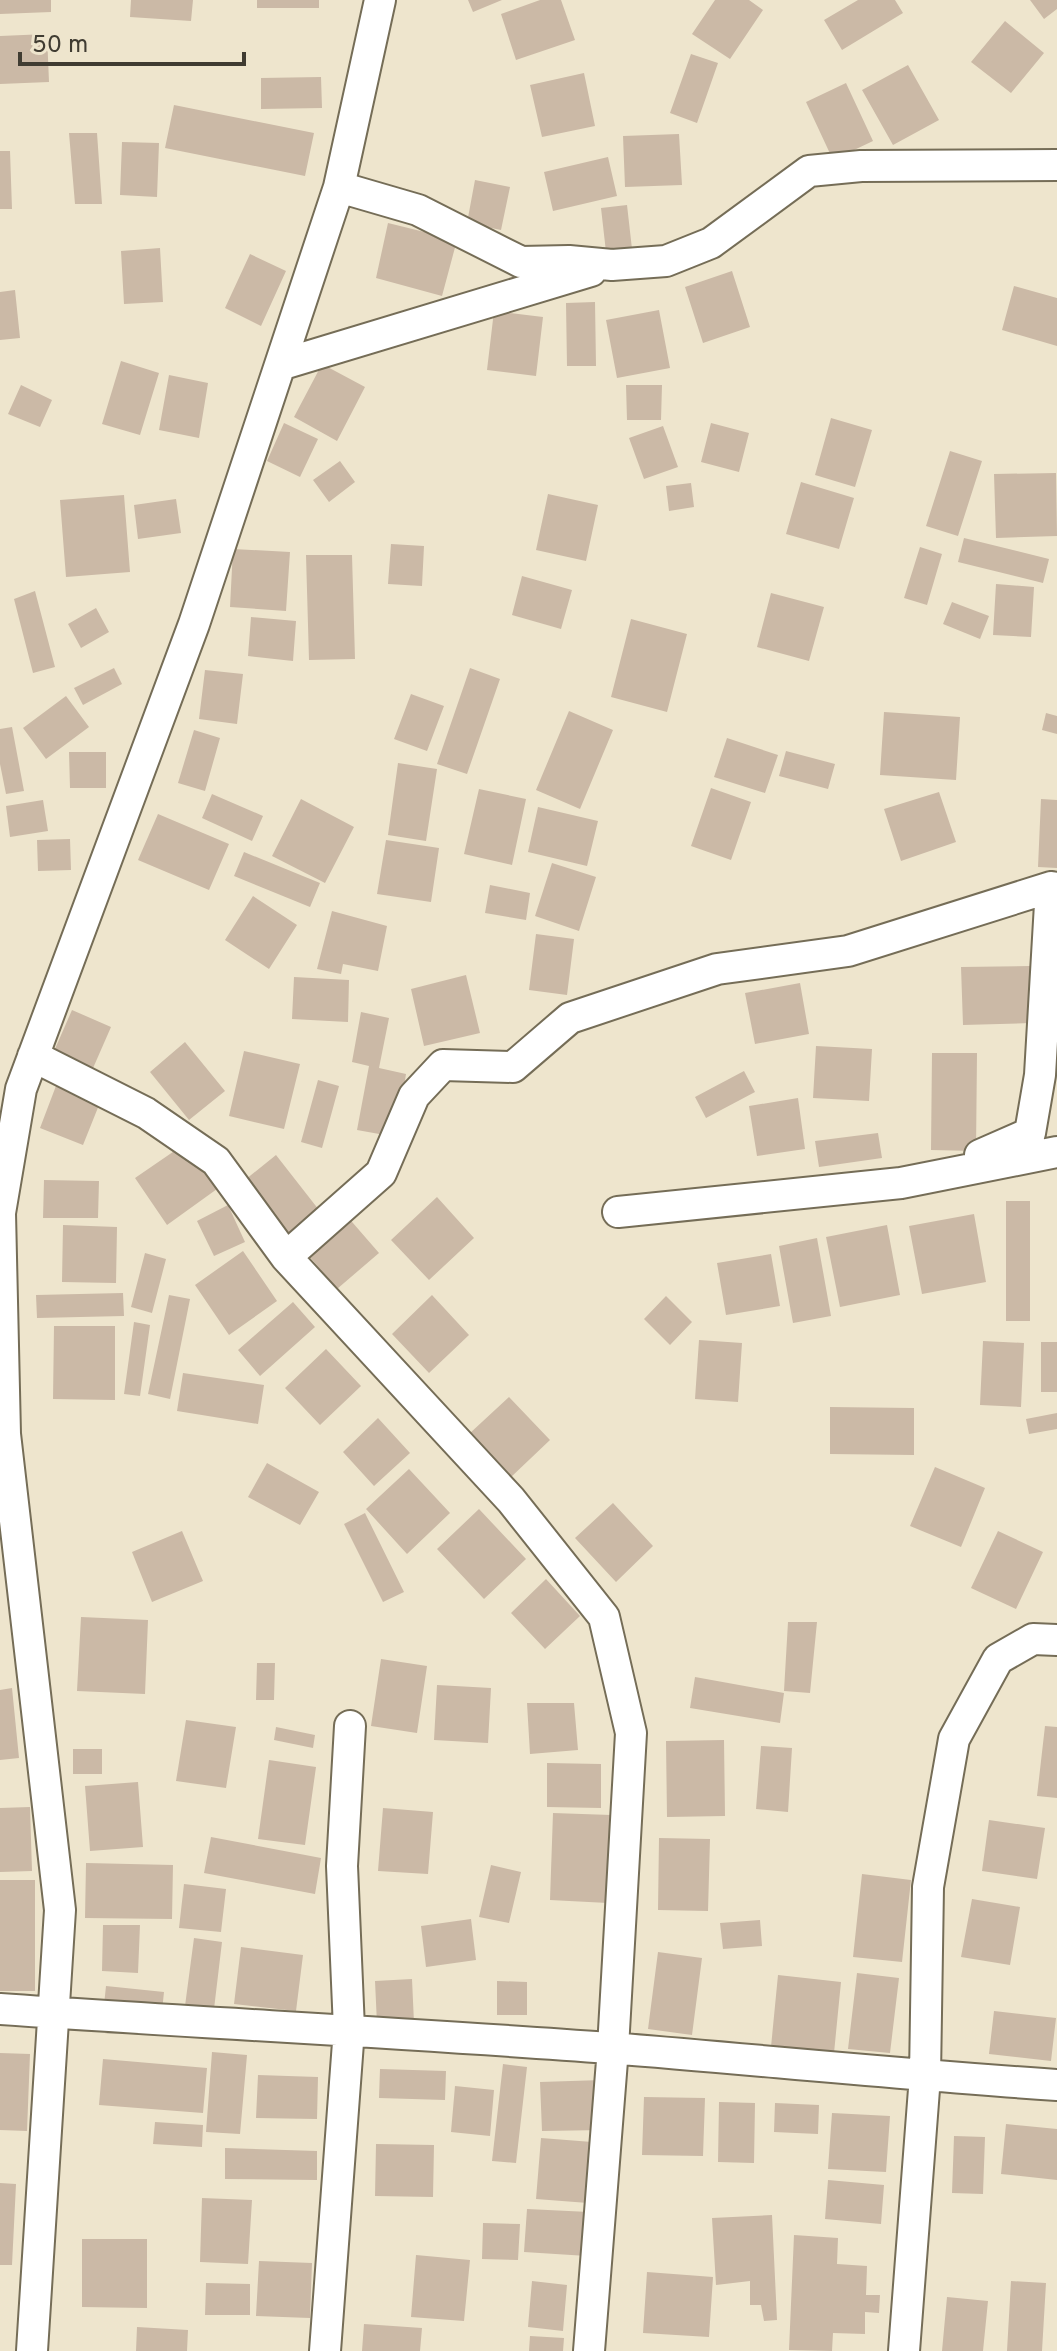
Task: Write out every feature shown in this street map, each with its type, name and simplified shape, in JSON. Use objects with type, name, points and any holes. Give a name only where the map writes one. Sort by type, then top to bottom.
[{"type":"street","points":[[32,2351],[60,1910],[5,1434],[0,1213],[21,1089],[194,624],[339,187],[380,0]]},
{"type":"street","points":[[339,187],[418,210],[521,262],[569,261],[612,265],[666,261],[711,243],[809,171],[861,166],[1057,165]]},
{"type":"street","points":[[280,365],[612,265]]},
{"type":"street","points":[[286,1257],[381,1173],[414,1096],[443,1065],[513,1067],[570,1018],[717,969],[848,951],[1054,888],[1040,1075],[1030,1133],[929,1177]]},
{"type":"street","points":[[33,1056],[146,1113],[216,1161],[286,1257],[511,1500],[604,1617],[631,1733],[613,2048],[589,2351]]},
{"type":"street","points":[[618,1212],[901,1183],[1057,1152]]},
{"type":"street","points":[[904,2351],[925,2076],[928,1887],[954,1739],[998,1659],[1033,1639],[1057,1640]]},
{"type":"street","points":[[325,2351],[349,2029],[342,1866],[350,1726]]},
{"type":"street","points":[[0,2009],[349,2029],[1057,2085]]},
{"type":"building","points":[[0,0],[51,0],[51,12],[0,14]]},
{"type":"building","points":[[131,0],[193,0],[191,21],[130,17]]},
{"type":"building","points":[[257,0],[319,0],[319,8],[257,8]]},
{"type":"building","points":[[468,0],[502,0],[473,12]]},
{"type":"building","points":[[540,0],[561,0],[575,40],[516,60],[501,14]]},
{"type":"building","points":[[715,0],[749,0],[763,10],[730,59],[692,34]]},
{"type":"building","points":[[858,0],[895,0],[903,13],[842,50],[824,20]]},
{"type":"building","points":[[1030,0],[1057,0],[1057,9],[1044,19]]},
{"type":"building","points":[[1005,21],[1044,53],[1011,93],[971,62]]},
{"type":"building","points":[[47,34],[49,82],[0,84],[0,36]]},
{"type":"building","points":[[691,54],[718,63],[697,123],[670,113]]},
{"type":"building","points":[[908,65],[939,120],[893,145],[862,90]]},
{"type":"building","points":[[584,73],[595,126],[542,137],[530,85]]},
{"type":"building","points":[[321,77],[322,108],[261,109],[261,78]]},
{"type":"building","points":[[846,83],[873,141],[833,160],[806,102]]},
{"type":"building","points":[[174,105],[314,133],[305,176],[165,148]]},
{"type":"building","points":[[69,133],[97,133],[102,204],[75,204]]},
{"type":"building","points":[[679,134],[682,185],[625,187],[623,136]]},
{"type":"building","points":[[122,142],[159,143],[157,197],[120,195]]},
{"type":"building","points":[[0,151],[10,151],[12,209],[0,209]]},
{"type":"building","points":[[608,157],[617,196],[553,211],[544,172]]},
{"type":"building","points":[[475,180],[510,187],[501,230],[467,223]]},
{"type":"building","points":[[627,205],[632,249],[606,252],[601,208]]},
{"type":"building","points":[[388,223],[457,240],[442,296],[376,278]]},
{"type":"building","points":[[160,248],[163,302],[124,304],[121,251]]},
{"type":"building","points":[[250,254],[286,271],[261,326],[225,308]]},
{"type":"building","points":[[732,271],[750,327],[703,343],[685,287]]},
{"type":"building","points":[[1014,286],[1057,298],[1057,346],[1002,330]]},
{"type":"building","points":[[15,290],[20,338],[0,340],[0,292]]},
{"type":"building","points":[[595,302],[596,366],[567,366],[566,303]]},
{"type":"building","points":[[659,310],[670,368],[617,378],[606,320]]},
{"type":"building","points":[[494,311],[543,317],[536,376],[487,370]]},
{"type":"building","points":[[121,361],[159,373],[140,435],[102,424]]},
{"type":"building","points":[[322,364],[365,387],[337,441],[294,417]]},
{"type":"building","points":[[169,375],[208,383],[199,438],[159,430]]},
{"type":"building","points":[[21,385],[52,400],[40,427],[8,414]]},
{"type":"building","points":[[626,385],[662,385],[661,420],[627,420]]},
{"type":"building","points":[[831,418],[872,430],[855,487],[815,475]]},
{"type":"building","points":[[284,423],[318,439],[300,477],[267,461]]},
{"type":"building","points":[[711,423],[749,433],[739,472],[701,462]]},
{"type":"building","points":[[663,426],[678,467],[644,479],[629,438]]},
{"type":"building","points":[[950,451],[982,461],[958,536],[926,526]]},
{"type":"building","points":[[340,461],[355,482],[329,502],[313,480]]},
{"type":"building","points":[[1056,473],[1057,536],[996,538],[994,474]]},
{"type":"building","points":[[801,482],[854,498],[839,549],[786,534]]},
{"type":"building","points":[[691,483],[694,507],[669,511],[666,486]]},
{"type":"building","points":[[548,494],[598,505],[586,561],[536,550]]},
{"type":"building","points":[[124,495],[130,572],[66,577],[60,500]]},
{"type":"building","points":[[176,499],[181,533],[138,539],[134,505]]},
{"type":"building","points":[[964,538],[1049,559],[1043,583],[958,562]]},
{"type":"building","points":[[391,544],[424,546],[422,586],[388,584]]},
{"type":"building","points":[[920,547],[942,554],[927,605],[904,598]]},
{"type":"building","points":[[233,549],[290,552],[286,611],[230,607]]},
{"type":"building","points":[[306,555],[352,555],[355,659],[309,660]]},
{"type":"building","points":[[522,576],[572,590],[561,629],[512,615]]},
{"type":"building","points":[[996,584],[1034,587],[1031,637],[993,635]]},
{"type":"building","points":[[35,591],[55,667],[33,673],[14,599]]},
{"type":"building","points":[[771,593],[824,607],[809,661],[757,647]]},
{"type":"building","points":[[952,602],[989,616],[980,639],[943,624]]},
{"type":"building","points":[[96,608],[109,632],[81,648],[68,624]]},
{"type":"building","points":[[251,617],[296,621],[293,661],[248,656]]},
{"type":"building","points":[[631,619],[687,634],[667,712],[611,697]]},
{"type":"building","points":[[114,668],[122,684],[83,705],[74,688]]},
{"type":"building","points":[[470,668],[500,679],[467,774],[437,764]]},
{"type":"building","points":[[205,670],[243,674],[237,724],[199,719]]},
{"type":"building","points":[[411,694],[444,706],[427,751],[394,739]]},
{"type":"building","points":[[66,696],[89,727],[46,759],[23,728]]},
{"type":"building","points":[[569,711],[613,730],[580,809],[536,790]]},
{"type":"building","points":[[884,712],[960,717],[956,780],[880,775]]},
{"type":"building","points":[[1046,713],[1057,716],[1057,734],[1042,730]]},
{"type":"building","points":[[12,727],[24,791],[6,794],[0,764],[0,729]]},
{"type":"building","points":[[194,730],[220,738],[205,791],[178,783]]},
{"type":"building","points":[[727,738],[778,755],[765,793],[714,777]]},
{"type":"building","points":[[786,751],[835,764],[828,789],[779,776]]},
{"type":"building","points":[[69,752],[106,752],[106,788],[70,788]]},
{"type":"building","points":[[398,763],[437,769],[426,841],[388,835]]},
{"type":"building","points":[[711,788],[751,802],[731,860],[691,846]]},
{"type":"building","points":[[479,789],[526,799],[512,865],[464,854]]},
{"type":"building","points":[[939,792],[956,842],[901,861],[884,809]]},
{"type":"building","points":[[212,794],[263,816],[252,841],[202,818]]},
{"type":"building","points":[[301,799],[354,827],[325,883],[272,856]]},
{"type":"building","points":[[1041,799],[1057,800],[1057,868],[1038,867]]},
{"type":"building","points":[[43,800],[48,831],[10,837],[6,806]]},
{"type":"building","points":[[538,807],[598,821],[587,866],[528,852]]},
{"type":"building","points":[[158,814],[229,844],[209,890],[138,860]]},
{"type":"building","points":[[70,839],[71,870],[38,871],[37,840]]},
{"type":"building","points":[[386,840],[439,848],[431,902],[377,894]]},
{"type":"building","points":[[244,852],[320,883],[310,907],[234,876]]},
{"type":"building","points":[[552,863],[596,877],[579,931],[535,916]]},
{"type":"building","points":[[490,885],[530,893],[526,920],[485,913]]},
{"type":"building","points":[[253,896],[297,925],[269,969],[225,940]]},
{"type":"building","points":[[332,911],[387,926],[378,971],[343,964],[341,974],[317,969]]},
{"type":"building","points":[[536,934],[574,939],[567,995],[529,990]]},
{"type":"building","points":[[1030,966],[1032,1023],[963,1025],[961,967]]},
{"type":"building","points":[[466,975],[480,1033],[424,1046],[411,989]]},
{"type":"building","points":[[294,977],[349,980],[348,1022],[292,1019]]},
{"type":"building","points":[[800,983],[809,1034],[755,1044],[745,993]]},
{"type":"building","points":[[72,1010],[111,1027],[90,1075],[51,1058]]},
{"type":"building","points":[[361,1012],[389,1018],[379,1068],[406,1074],[396,1137],[357,1130],[369,1066],[352,1062]]},
{"type":"building","points":[[185,1042],[225,1091],[189,1120],[150,1072]]},
{"type":"building","points":[[816,1046],[872,1049],[869,1101],[813,1098]]},
{"type":"building","points":[[244,1051],[300,1064],[284,1129],[229,1116]]},
{"type":"building","points":[[932,1053],[977,1053],[976,1151],[931,1150]]},
{"type":"building","points":[[744,1071],[755,1092],[706,1118],[695,1097]]},
{"type":"building","points":[[59,1078],[103,1095],[83,1145],[40,1128]]},
{"type":"building","points":[[318,1080],[339,1086],[322,1148],[301,1142]]},
{"type":"building","points":[[798,1098],[805,1149],[757,1156],[749,1106]]},
{"type":"building","points":[[878,1133],[882,1158],[819,1167],[815,1141]]},
{"type":"building","points":[[186,1143],[217,1189],[167,1225],[135,1178]]},
{"type":"building","points":[[276,1155],[319,1210],[284,1239],[240,1184]]},
{"type":"building","points":[[44,1180],[99,1181],[98,1218],[43,1218]]},
{"type":"building","points":[[437,1197],[474,1238],[429,1280],[391,1240]]},
{"type":"building","points":[[1006,1201],[1030,1201],[1030,1321],[1006,1321]]},
{"type":"building","points":[[228,1205],[245,1242],[214,1256],[197,1221]]},
{"type":"building","points":[[974,1214],[986,1282],[922,1294],[909,1226]]},
{"type":"building","points":[[346,1215],[379,1253],[337,1289],[304,1250]]},
{"type":"building","points":[[63,1225],[117,1227],[116,1283],[62,1282]]},
{"type":"building","points":[[887,1225],[900,1295],[840,1307],[826,1237]]},
{"type":"building","points":[[817,1238],[831,1316],[793,1323],[779,1246]]},
{"type":"building","points":[[243,1251],[277,1301],[229,1335],[195,1285]]},
{"type":"building","points":[[145,1253],[166,1259],[152,1313],[131,1307]]},
{"type":"building","points":[[771,1254],[780,1306],[726,1315],[717,1263]]},
{"type":"building","points":[[123,1293],[124,1316],[37,1318],[36,1295]]},
{"type":"building","points":[[169,1295],[190,1299],[170,1399],[148,1394]]},
{"type":"building","points":[[432,1295],[469,1335],[429,1373],[392,1334]]},
{"type":"building","points":[[666,1296],[692,1322],[670,1345],[644,1319]]},
{"type":"building","points":[[293,1302],[315,1327],[260,1376],[238,1350]]},
{"type":"building","points":[[134,1322],[150,1325],[140,1396],[124,1394]]},
{"type":"building","points":[[54,1326],[115,1326],[115,1400],[53,1399]]},
{"type":"building","points":[[699,1340],[742,1343],[738,1402],[695,1399]]},
{"type":"building","points":[[983,1341],[1024,1343],[1021,1407],[980,1405]]},
{"type":"building","points":[[1041,1342],[1057,1342],[1057,1392],[1041,1392]]},
{"type":"building","points":[[326,1349],[361,1386],[320,1425],[285,1388]]},
{"type":"building","points":[[183,1373],[264,1385],[258,1424],[177,1411]]},
{"type":"building","points":[[509,1397],[550,1440],[510,1478],[469,1434]]},
{"type":"building","points":[[830,1407],[914,1408],[914,1455],[830,1454]]},
{"type":"building","points":[[1057,1413],[1057,1429],[1029,1434],[1026,1419]]},
{"type":"building","points":[[378,1418],[410,1453],[374,1486],[343,1452]]},
{"type":"building","points":[[267,1463],[319,1492],[300,1525],[248,1497]]},
{"type":"building","points":[[935,1467],[985,1488],[961,1547],[910,1526]]},
{"type":"building","points":[[409,1469],[450,1513],[407,1554],[366,1509]]},
{"type":"building","points":[[613,1503],[653,1546],[616,1582],[575,1538]]},
{"type":"building","points":[[479,1509],[526,1559],[484,1599],[437,1549]]},
{"type":"building","points":[[365,1513],[404,1592],[383,1602],[344,1524]]},
{"type":"building","points":[[182,1531],[203,1581],[152,1602],[132,1552]]},
{"type":"building","points":[[998,1531],[1043,1552],[1016,1609],[971,1588]]},
{"type":"building","points":[[546,1579],[580,1616],[545,1649],[511,1613]]},
{"type":"building","points":[[81,1617],[148,1620],[145,1694],[77,1691]]},
{"type":"building","points":[[788,1622],[817,1622],[810,1693],[784,1691]]},
{"type":"building","points":[[381,1659],[427,1666],[417,1733],[371,1726]]},
{"type":"building","points":[[257,1663],[275,1663],[274,1700],[256,1700]]},
{"type":"building","points":[[695,1677],[784,1693],[780,1723],[690,1708]]},
{"type":"building","points":[[437,1685],[491,1688],[488,1743],[434,1740]]},
{"type":"building","points":[[12,1688],[19,1758],[0,1760],[0,1690]]},
{"type":"building","points":[[527,1703],[574,1703],[578,1750],[530,1754]]},
{"type":"building","points":[[186,1720],[236,1727],[226,1788],[176,1781]]},
{"type":"building","points":[[1045,1726],[1057,1727],[1057,1798],[1037,1796]]},
{"type":"building","points":[[276,1727],[315,1735],[313,1748],[274,1740]]},
{"type":"building","points":[[724,1740],[725,1816],[667,1817],[666,1741]]},
{"type":"building","points":[[761,1746],[792,1748],[788,1812],[756,1809]]},
{"type":"building","points":[[73,1749],[102,1749],[102,1774],[73,1774]]},
{"type":"building","points":[[269,1760],[316,1767],[305,1845],[258,1839]]},
{"type":"building","points":[[547,1763],[601,1764],[601,1808],[547,1807]]},
{"type":"building","points":[[138,1782],[143,1847],[90,1851],[85,1786]]},
{"type":"building","points":[[30,1807],[32,1871],[0,1872],[0,1808]]},
{"type":"building","points":[[383,1808],[433,1812],[428,1874],[378,1871]]},
{"type":"building","points":[[553,1813],[611,1815],[608,1903],[550,1900]]},
{"type":"building","points":[[989,1820],[1045,1828],[1037,1879],[982,1871]]},
{"type":"building","points":[[211,1837],[321,1858],[315,1894],[204,1873]]},
{"type":"building","points":[[659,1838],[710,1839],[708,1911],[658,1910]]},
{"type":"building","points":[[86,1863],[173,1865],[172,1919],[85,1918]]},
{"type":"building","points":[[491,1865],[521,1872],[509,1923],[479,1917]]},
{"type":"building","points":[[862,1874],[911,1880],[902,1962],[853,1957]]},
{"type":"building","points":[[0,1880],[35,1880],[35,1991],[0,1991]]},
{"type":"building","points":[[184,1884],[226,1889],[221,1932],[179,1928]]},
{"type":"building","points":[[972,1899],[1020,1907],[1010,1965],[961,1957]]},
{"type":"building","points":[[471,1919],[476,1960],[426,1967],[421,1926]]},
{"type":"building","points":[[760,1920],[762,1946],[723,1949],[720,1923]]},
{"type":"building","points":[[103,1925],[140,1925],[138,1973],[102,1971]]},
{"type":"building","points":[[194,1938],[222,1942],[214,2009],[185,2006]]},
{"type":"building","points":[[241,1947],[303,1955],[296,2011],[234,2004]]},
{"type":"building","points":[[658,1952],[702,1958],[692,2035],[648,2029]]},
{"type":"building","points":[[857,1973],[899,1978],[890,2053],[848,2049]]},
{"type":"building","points":[[778,1975],[841,1982],[834,2053],[771,2047]]},
{"type":"building","points":[[412,1979],[414,2023],[377,2024],[375,1981]]},
{"type":"building","points":[[497,1981],[527,1982],[527,2015],[497,2015]]},
{"type":"building","points":[[106,1986],[164,1992],[162,2011],[104,2005]]},
{"type":"building","points":[[994,2011],[1056,2018],[1051,2061],[989,2054]]},
{"type":"building","points":[[212,2052],[247,2055],[240,2134],[206,2132]]},
{"type":"building","points":[[0,2053],[30,2054],[27,2131],[0,2130]]},
{"type":"building","points":[[103,2059],[207,2068],[203,2113],[99,2105]]},
{"type":"building","points":[[503,2064],[527,2067],[516,2163],[492,2161]]},
{"type":"building","points":[[380,2069],[446,2071],[445,2100],[379,2098]]},
{"type":"building","points":[[258,2075],[318,2077],[317,2119],[256,2118]]},
{"type":"building","points":[[602,2080],[604,2130],[542,2131],[540,2082]]},
{"type":"building","points":[[455,2086],[494,2090],[490,2136],[451,2132]]},
{"type":"building","points":[[644,2097],[705,2098],[703,2156],[642,2155]]},
{"type":"building","points":[[719,2102],[755,2103],[754,2163],[718,2162]]},
{"type":"building","points":[[775,2103],[819,2105],[818,2134],[774,2132]]},
{"type":"building","points":[[832,2113],[890,2116],[886,2172],[828,2169]]},
{"type":"building","points":[[155,2122],[203,2125],[202,2147],[153,2144]]},
{"type":"building","points":[[1006,2124],[1057,2129],[1057,2180],[1001,2174]]},
{"type":"building","points":[[954,2136],[985,2137],[983,2194],[952,2193]]},
{"type":"building","points":[[541,2138],[592,2142],[588,2203],[536,2199]]},
{"type":"building","points":[[376,2144],[434,2145],[433,2197],[375,2196]]},
{"type":"building","points":[[225,2148],[317,2151],[317,2180],[225,2179]]},
{"type":"building","points":[[828,2180],[884,2185],[881,2224],[825,2219]]},
{"type":"building","points":[[0,2183],[16,2184],[12,2265],[0,2265]]},
{"type":"building","points":[[202,2198],[252,2200],[248,2264],[200,2262]]},
{"type":"building","points":[[527,2209],[589,2212],[587,2256],[524,2252]]},
{"type":"building","points":[[772,2215],[777,2320],[764,2321],[761,2305],[750,2305],[750,2281],[716,2285],[712,2218]]},
{"type":"building","points":[[483,2223],[520,2224],[518,2260],[482,2259]]},
{"type":"building","points":[[794,2235],[838,2238],[837,2264],[867,2266],[866,2295],[880,2295],[879,2313],[865,2312],[865,2334],[833,2333],[832,2351],[789,2350]]},
{"type":"building","points":[[82,2239],[147,2239],[147,2308],[82,2307]]},
{"type":"building","points":[[416,2255],[470,2260],[464,2321],[411,2317]]},
{"type":"building","points":[[259,2261],[312,2263],[310,2318],[256,2316]]},
{"type":"building","points":[[647,2272],[713,2277],[709,2337],[643,2333]]},
{"type":"building","points":[[532,2281],[567,2285],[563,2331],[528,2327]]},
{"type":"building","points":[[1011,2281],[1046,2283],[1042,2351],[1007,2351]]},
{"type":"building","points":[[206,2283],[250,2284],[250,2315],[205,2315]]},
{"type":"building","points":[[947,2297],[988,2301],[983,2351],[942,2351]]},
{"type":"building","points":[[364,2324],[422,2328],[420,2351],[362,2351]]},
{"type":"building","points":[[137,2327],[188,2330],[187,2351],[136,2351]]},
{"type":"building","points":[[530,2336],[564,2338],[563,2351],[529,2351]]}]
